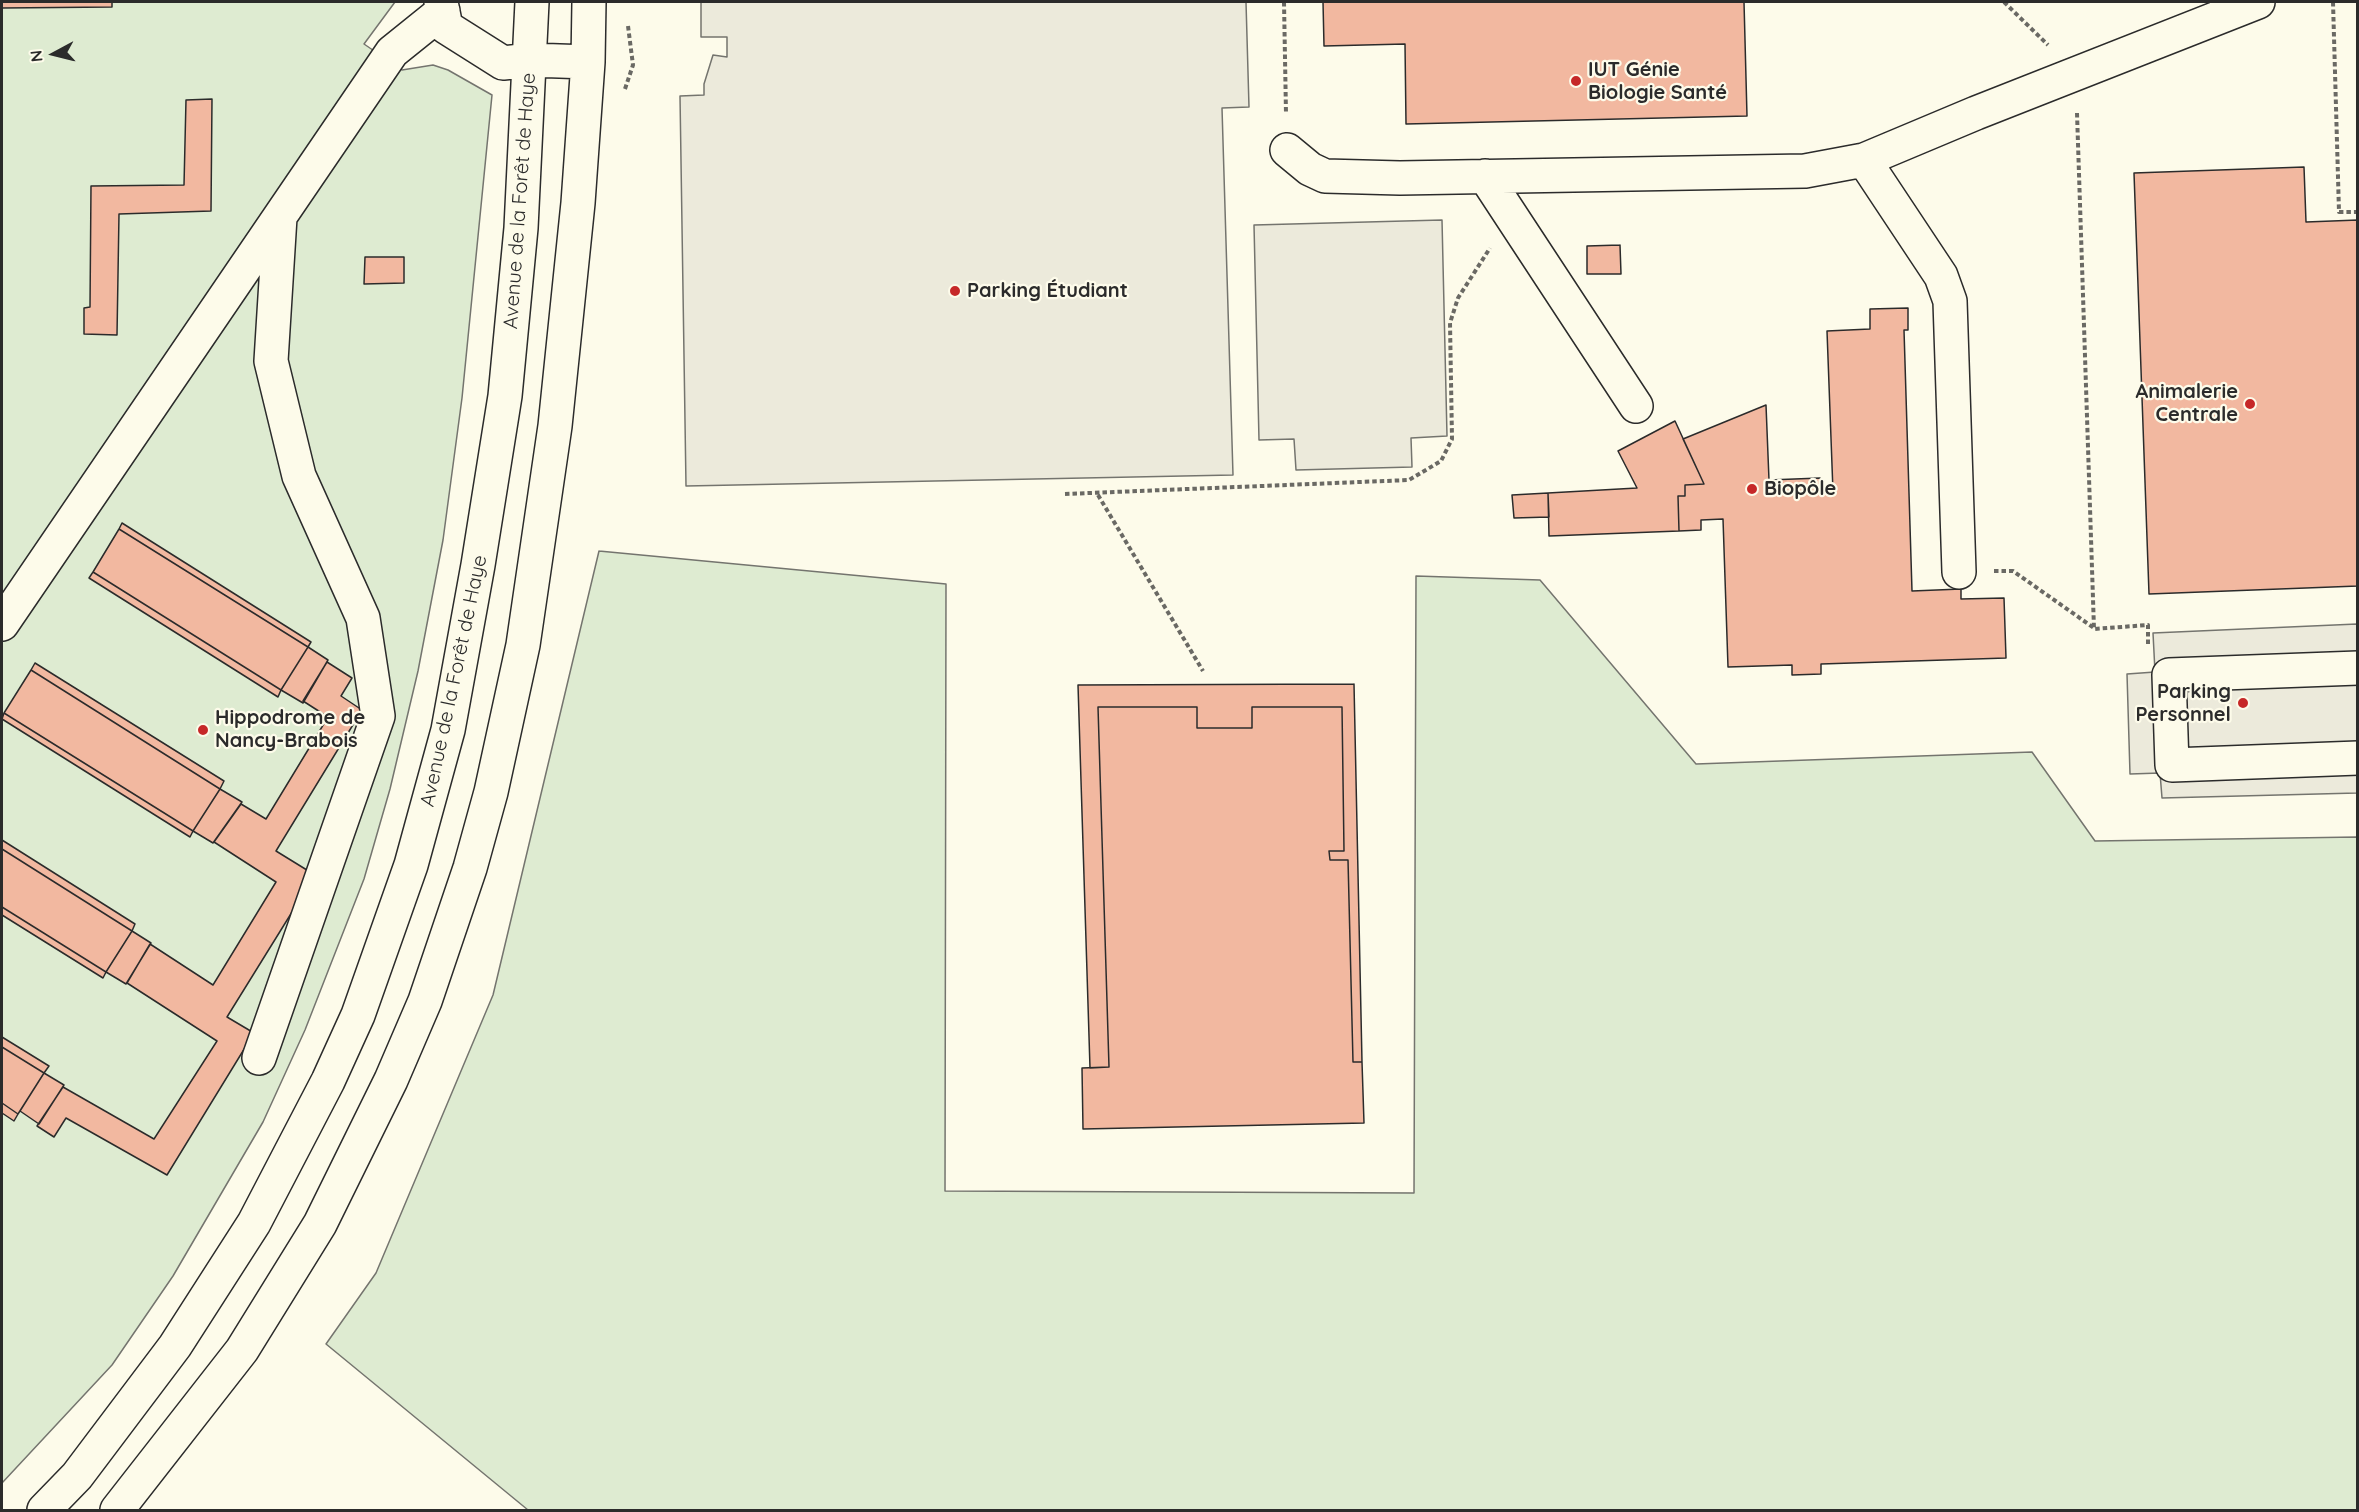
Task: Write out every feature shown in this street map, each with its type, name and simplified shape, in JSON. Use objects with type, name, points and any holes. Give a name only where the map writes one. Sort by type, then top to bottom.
[{"type":"street","name":"Avenue de la Forêt de Haye","points":[[44,1510],[77,1476],[176,1346],[254,1222],[328,1081],[358,1015],[404,887],[432,797],[448,730],[478,565],[505,396],[521,228],[531,60],[532,2]]},
{"type":"street","points":[[117,1510],[242,1350],[320,1224],[404,1050],[425,1000],[470,868],[491,792],[523,645],[554,437],[578,203],[588,62],[589,2]]},
{"type":"street","points":[[1287,150],[1310,169],[1325,176],[1804,171],[1864,160],[2076,73],[2258,2]]},
{"type":"street","points":[[442,6],[446,27],[504,63],[531,60],[588,62]]},
{"type":"street","points":[[2,624],[392,52],[442,6]]},
{"type":"street","points":[[1864,160],[1941,276],[1950,301],[1959,572]]},
{"type":"street","points":[[1485,176],[1636,406]]},
{"type":"street","points":[[259,1058],[378,716],[363,618],[299,476],[271,361],[279,216]]},
{"type":"street","points":[[2358,668],[2169,675],[2172,765],[2358,758]]},
{"type":"path","points":[[1284,2],[1287,150]]},
{"type":"path","points":[[2004,2],[2076,73],[2094,628]]},
{"type":"path","points":[[2008,6],[2013,2]]},
{"type":"path","points":[[2333,2],[2339,212],[2358,212]]},
{"type":"path","points":[[1065,494],[1098,495],[1409,480],[1441,461],[1452,439],[1450,323],[1458,298],[1497,236],[1516,223]]},
{"type":"path","points":[[1098,495],[1203,671]]},
{"type":"path","points":[[1959,572],[2013,571],[2094,628],[2148,625],[2148,670],[2169,675]]},
{"type":"green space","name":"Hippodrome de Nancy-Brabois","points":[[2,2],[395,2],[364,44],[402,70],[433,65],[448,70],[492,95],[462,398],[443,540],[418,671],[390,789],[364,879],[305,1030],[263,1122],[173,1276],[112,1365],[2,1483]]},
{"type":"green space","points":[[599,551],[946,584],[945,1191],[1414,1193],[1416,576],[1540,580],[1696,764],[2032,752],[2095,841],[2357,837],[2357,1510],[528,1510],[326,1344],[376,1273],[493,995]]},
{"type":"shaded area","name":"Parking Étudiant","points":[[701,2],[1246,2],[1249,107],[1222,108],[1233,475],[686,486],[680,96],[704,95],[704,84],[713,55],[727,57],[727,37],[701,37]]},
{"type":"shaded area","points":[[1442,220],[1447,436],[1411,438],[1412,467],[1296,470],[1294,439],[1259,440],[1254,225]]},
{"type":"shaded area","name":"Parking Personnel","points":[[2357,624],[2357,793],[2162,798],[2160,773],[2130,774],[2127,674],[2155,672],[2153,633]]},
{"type":"building","points":[[2,2],[112,2],[112,7],[2,8]]},
{"type":"building","name":"IUT Génie Biologie Santé","points":[[1323,2],[1744,2],[1747,116],[1406,124],[1405,44],[1324,46]]},
{"type":"building","points":[[212,99],[211,211],[119,214],[117,335],[84,334],[84,308],[90,307],[91,186],[184,185],[186,100]]},
{"type":"building","name":"Animalerie Centrale","points":[[2304,167],[2306,222],[2358,220],[2358,586],[2149,594],[2134,173]]},
{"type":"building","points":[[1620,245],[1621,274],[1587,274],[1587,246]]},
{"type":"building","points":[[365,257],[404,257],[404,283],[364,284]]},
{"type":"building","name":"Biopôle","points":[[1908,308],[1908,330],[1904,330],[1912,591],[1961,589],[1961,599],[2004,598],[2006,658],[1821,664],[1821,674],[1792,675],[1792,665],[1728,667],[1723,519],[1701,520],[1701,530],[1679,531],[1678,496],[1685,496],[1685,485],[1704,484],[1683,439],[1766,405],[1769,480],[1820,478],[1820,493],[1833,492],[1827,331],[1870,329],[1870,309]]},
{"type":"building","points":[[1675,421],[1704,484],[1685,485],[1685,496],[1678,496],[1679,531],[1549,536],[1548,493],[1637,488],[1618,451]]},
{"type":"building","points":[[1548,493],[1549,517],[1514,518],[1512,495]]},
{"type":"building","points":[[122,523],[311,642],[308,647],[119,529]]},
{"type":"building","points":[[119,529],[308,647],[281,690],[93,572]]},
{"type":"building","points":[[93,572],[281,690],[278,697],[89,578]]},
{"type":"building","points":[[308,647],[328,660],[303,703],[281,690]]},
{"type":"building","points":[[327,662],[352,678],[341,696],[362,710],[276,851],[315,875],[227,1017],[254,1033],[167,1175],[66,1118],[54,1137],[37,1126],[63,1087],[154,1139],[217,1041],[127,983],[150,944],[213,985],[276,882],[214,842],[241,804],[266,819],[328,717],[303,701]]},
{"type":"building","points":[[35,663],[224,781],[220,789],[31,670]]},
{"type":"building","points":[[31,670],[220,789],[193,831],[4,713]]},
{"type":"building","points":[[1354,684],[1362,1062],[1353,1062],[1348,860],[1330,860],[1329,851],[1344,851],[1342,707],[1252,707],[1252,728],[1197,728],[1197,707],[1098,707],[1109,1067],[1090,1068],[1078,685]]},
{"type":"building","points":[[1098,707],[1197,707],[1197,728],[1252,728],[1252,707],[1342,707],[1344,851],[1329,851],[1330,860],[1348,860],[1353,1062],[1362,1062],[1364,1123],[1083,1129],[1082,1068],[1109,1067]]},
{"type":"building","points":[[4,713],[193,831],[190,837],[2,719]]},
{"type":"building","points":[[220,789],[242,802],[213,843],[193,831]]},
{"type":"building","points":[[2,840],[135,924],[132,931],[2,849]]},
{"type":"building","points":[[2,849],[132,931],[106,972],[2,907]]},
{"type":"building","points":[[2,907],[106,972],[103,978],[2,915]]},
{"type":"building","points":[[132,931],[151,943],[126,984],[106,972]]},
{"type":"building","points":[[2,1037],[49,1066],[44,1073],[2,1047]]},
{"type":"building","points":[[2,1047],[44,1073],[18,1114],[2,1103]]},
{"type":"building","points":[[44,1073],[64,1085],[39,1124],[20,1111]]},
{"type":"building","points":[[2,1103],[18,1114],[14,1121],[2,1113]]},
{"type":"place","name":"IUT Génie Biologie Santé","points":[[1576,81]]},
{"type":"place","name":"Parking Étudiant","points":[[955,291]]},
{"type":"place","name":"Animalerie Centrale","points":[[2250,404]]},
{"type":"place","name":"Biopôle","points":[[1752,489]]},
{"type":"place","name":"Parking Personnel","points":[[2243,703]]},
{"type":"place","name":"Hippodrome de Nancy-Brabois","points":[[203,730]]}]
